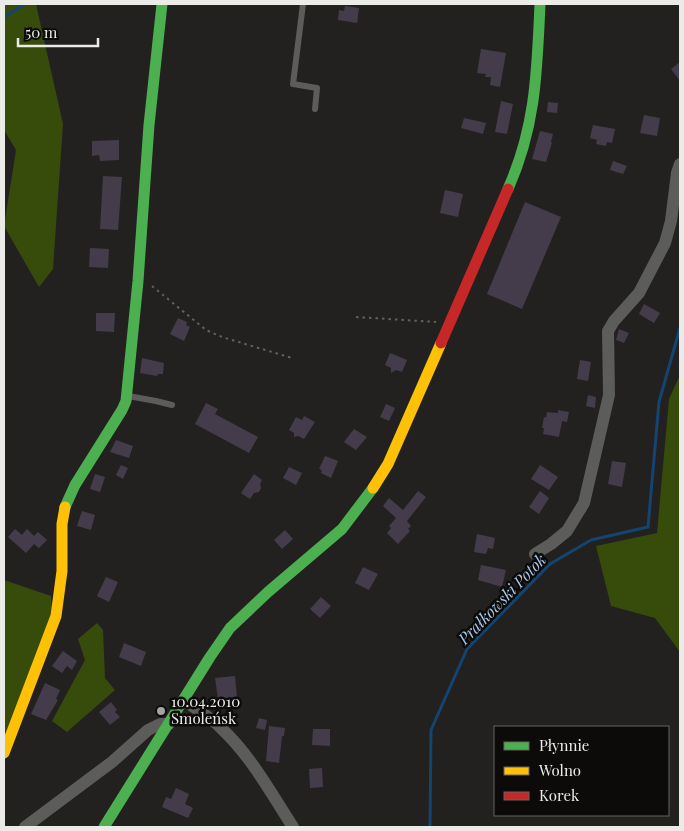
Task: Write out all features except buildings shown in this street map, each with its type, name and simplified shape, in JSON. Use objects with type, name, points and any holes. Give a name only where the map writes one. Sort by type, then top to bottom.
[{"type":"street","points":[[4,754],[56,616],[62,571],[62,524],[65,507],[75,485],[122,410],[126,396],[138,281],[149,125],[162,4]]},
{"type":"street","points":[[104,827],[230,628],[268,592],[327,544],[342,529],[368,496],[382,474],[396,447],[524,150],[532,118],[536,84],[540,4]]},
{"type":"street","points":[[535,554],[567,531],[584,503],[609,395],[608,331],[614,321],[639,293],[665,243],[672,221],[677,174],[680,164]]},
{"type":"street","points":[[184,701],[206,715],[233,740],[247,757],[293,827]]},
{"type":"street","points":[[26,827],[112,762],[148,730],[160,724],[168,724]]},
{"type":"lane","points":[[303,4],[293,84],[317,88],[315,109]]},
{"type":"lane","points":[[126,396],[172,405]]},
{"type":"path","points":[[138,281],[145,282],[158,289],[206,330],[222,337],[292,358]]},
{"type":"path","points":[[356,317],[450,323]]},
{"type":"green space","points":[[4,4],[36,4],[63,124],[53,269],[39,287],[4,226],[16,150],[4,130]]},
{"type":"green space","points":[[680,375],[680,652],[655,618],[611,606],[596,546],[657,533],[669,399]]},
{"type":"green space","points":[[4,580],[51,596],[52,616],[4,740]]},
{"type":"green space","points":[[97,623],[103,630],[105,678],[115,690],[67,732],[52,721],[85,660],[78,639]]},
{"type":"waterway","points":[[4,17],[25,4]]},
{"type":"waterway","name":"Prałkowski Potok","points":[[430,827],[431,730],[467,649],[550,564],[591,540],[648,527],[659,402],[680,328]]},
{"type":"traffic: fast","points":[[65,507],[75,485],[126,401],[138,281],[149,125],[162,4]]},
{"type":"traffic: fast","points":[[508,189],[517,166],[530,120],[538,52],[540,4]]},
{"type":"traffic: fast","points":[[104,827],[230,628],[268,592],[342,529],[373,488]]},
{"type":"traffic: slow","points":[[373,488],[388,464],[441,343]]},
{"type":"traffic: slow","points":[[4,753],[56,616],[62,571],[62,524],[65,507]]},
{"type":"traffic: jam","points":[[441,343],[508,189]]},
{"type":"place","name":"10.04.2010 Smoleńsk","points":[[161,711]]}]
